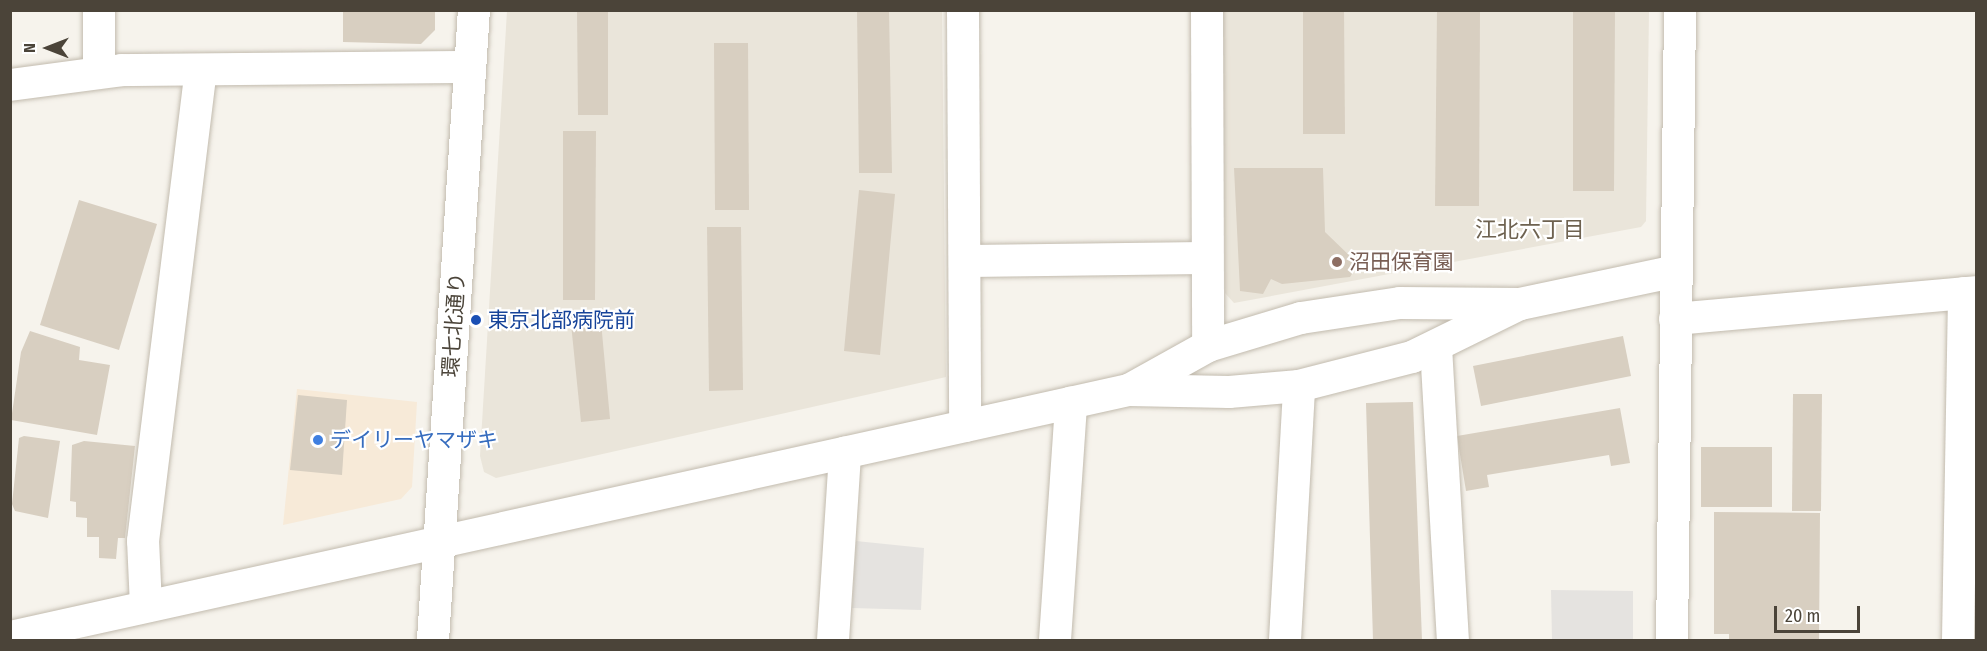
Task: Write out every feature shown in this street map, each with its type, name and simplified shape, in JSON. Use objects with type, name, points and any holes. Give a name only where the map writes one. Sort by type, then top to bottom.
[{"type":"street","points":[[99,10],[99,71]]},
{"type":"street","name":"環七北通り","points":[[433,640],[474,10]]},
{"type":"street","points":[[963,10],[965,426]]},
{"type":"street","points":[[1207,10],[1208,346]]},
{"type":"street","points":[[1672,640],[1680,10]]},
{"type":"street","points":[[10,85],[99,71],[470,67]]},
{"type":"street","points":[[146,606],[143,541],[201,71]]},
{"type":"street","points":[[966,261],[1207,258]]},
{"type":"street","points":[[1129,390],[1208,346],[1371,305],[1520,304],[1677,271]]},
{"type":"street","points":[[1675,319],[1970,292],[1958,640]]},
{"type":"street","points":[[10,636],[1129,390],[1229,392],[1299,386],[1436,346],[1520,304]]},
{"type":"street","points":[[1436,346],[1453,640]]},
{"type":"street","points":[[1285,640],[1299,386]]},
{"type":"street","points":[[1055,640],[1071,403]]},
{"type":"street","points":[[833,640],[845,452]]},
{"type":"shaded area","points":[[507,11],[942,11],[946,377],[496,478],[484,472],[480,456]]},
{"type":"shaded area","points":[[1223,11],[1649,11],[1646,221],[1641,227],[1234,303],[1225,293]]},
{"type":"shaded area","points":[[297,389],[417,402],[412,487],[401,499],[283,525]]},
{"type":"shaded area","points":[[856,541],[924,548],[921,610],[852,608]]},
{"type":"shaded area","points":[[1551,590],[1633,591],[1633,640],[1552,640]]},
{"type":"building","points":[[343,10],[435,10],[435,30],[421,44],[343,42]]},
{"type":"building","points":[[577,10],[608,10],[608,115],[578,115]]},
{"type":"building","points":[[857,10],[889,10],[892,173],[859,173]]},
{"type":"building","points":[[1303,10],[1344,10],[1345,134],[1303,134]]},
{"type":"building","points":[[1437,10],[1480,10],[1479,206],[1435,206]]},
{"type":"building","points":[[1573,10],[1615,10],[1614,191],[1573,191]]},
{"type":"building","points":[[714,43],[748,43],[749,210],[715,210]]},
{"type":"building","points":[[563,131],[596,131],[595,300],[563,300]]},
{"type":"building","points":[[1234,168],[1323,168],[1325,232],[1353,259],[1357,266],[1350,277],[1282,284],[1271,279],[1263,294],[1240,291]]},
{"type":"building","points":[[859,190],[895,194],[880,355],[844,351]]},
{"type":"building","points":[[79,200],[157,224],[119,350],[40,325]]},
{"type":"building","points":[[707,227],[741,227],[743,390],[709,391]]},
{"type":"building","points":[[600,311],[610,419],[581,422],[570,314]]},
{"type":"building","points":[[30,331],[80,347],[79,360],[110,365],[97,435],[11,420],[21,352]]},
{"type":"building","points":[[1623,336],[1631,376],[1481,406],[1473,366]]},
{"type":"building","points":[[1793,394],[1822,394],[1821,511],[1792,511]]},
{"type":"building","points":[[298,395],[347,400],[342,475],[290,470]]},
{"type":"building","points":[[1413,402],[1422,640],[1373,640],[1366,403]]},
{"type":"building","points":[[1620,408],[1630,463],[1611,466],[1609,455],[1487,475],[1489,487],[1466,491],[1457,436]]},
{"type":"building","points":[[24,436],[60,441],[48,518],[15,511],[12,504],[19,438]]},
{"type":"building","points":[[84,441],[135,446],[125,538],[118,538],[116,559],[99,558],[99,537],[87,537],[87,518],[76,517],[76,502],[70,501],[72,445]]},
{"type":"building","points":[[1701,447],[1772,447],[1772,507],[1701,507]]},
{"type":"building","points":[[1714,512],[1820,513],[1819,640],[1729,640],[1729,634],[1714,634]]},
{"type":"place","name":"沼田保育園","points":[[1337,262]]},
{"type":"place","name":"東京北部病院前","points":[[476,320]]},
{"type":"place","name":"デイリーヤマザキ","points":[[318,440]]},
{"type":"district","name":"江北六丁目","points":[[1530,230]]}]
